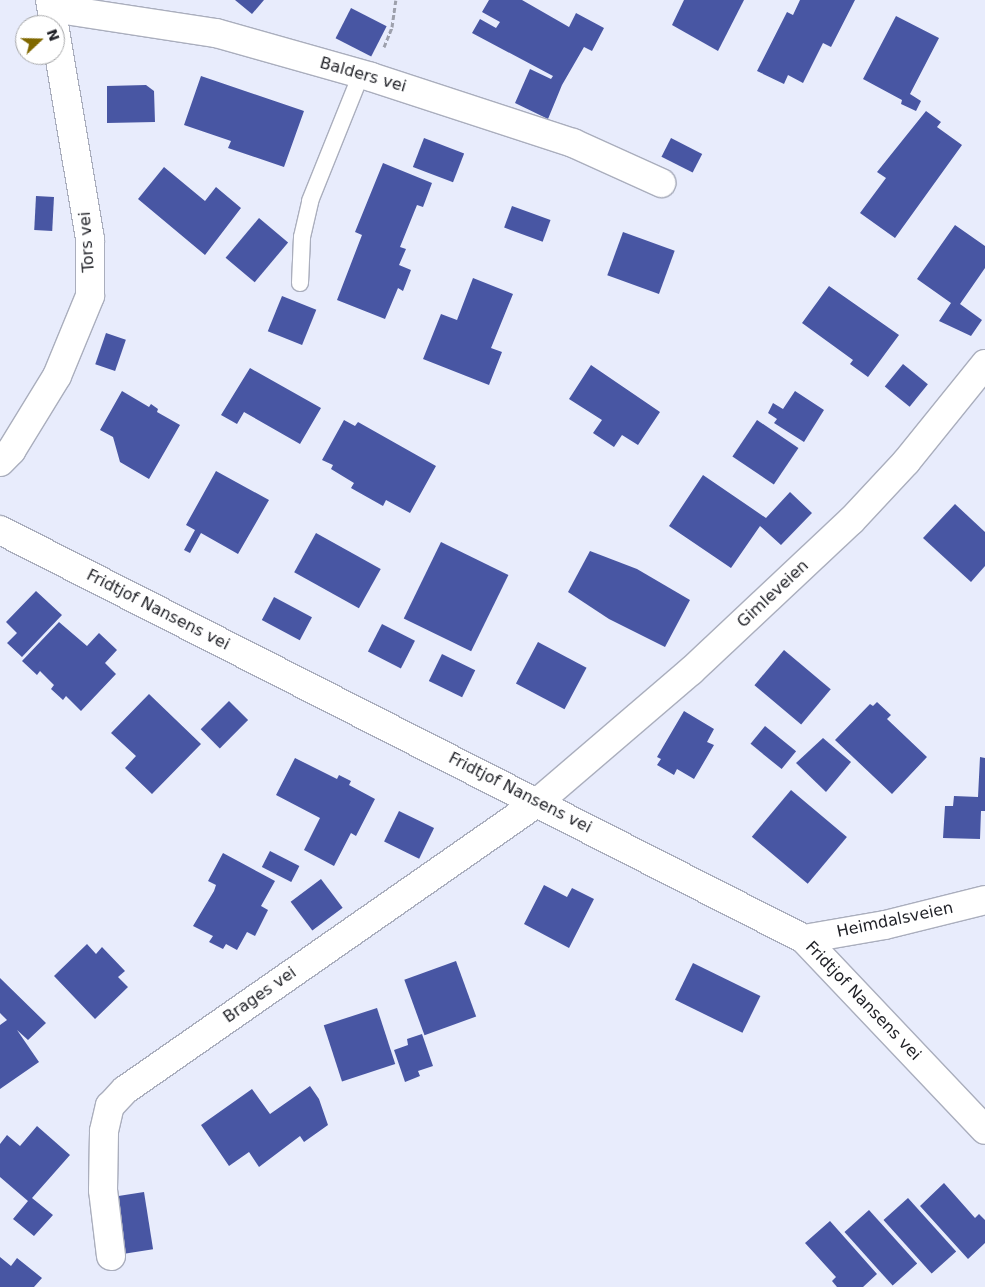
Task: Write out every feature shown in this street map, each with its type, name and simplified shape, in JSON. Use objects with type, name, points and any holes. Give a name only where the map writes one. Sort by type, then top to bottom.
[{"type":"street","name":"Balders vei","points":[[52,4],[216,33],[366,76],[573,143],[661,183]]},
{"type":"street","name":"Tors vei","points":[[0,462],[11,451],[57,376],[90,296],[90,239],[52,4]]},
{"type":"street","name":"Gimleveien","points":[[538,802],[691,671],[851,520],[906,462],[985,364]]},
{"type":"street","name":"Fridtjof Nansens vei","points":[[0,530],[538,802],[804,939],[985,1130]]},
{"type":"street","name":"Brages vei","points":[[111,1256],[103,1190],[104,1131],[110,1106],[153,1068],[538,802]]},
{"type":"street","name":"Heimdalsveien","points":[[804,939],[885,925],[985,900]]},
{"type":"lane","points":[[300,283],[302,237],[310,201],[366,76]]},
{"type":"path","points":[[366,76],[392,27],[396,0]]},
{"type":"building","points":[[235,0],[264,0],[252,14]]},
{"type":"building","points":[[489,0],[522,0],[569,27],[576,13],[604,28],[592,51],[584,47],[562,85],[548,119],[515,103],[530,69],[551,79],[553,76],[472,33],[480,19],[496,28],[500,22],[482,12]]},
{"type":"building","points":[[684,0],[744,0],[718,51],[672,25]]},
{"type":"building","points":[[800,0],[855,0],[831,47],[823,43],[803,83],[788,75],[784,84],[757,71],[787,12],[793,15]]},
{"type":"building","points":[[351,8],[387,26],[371,56],[336,38]]},
{"type":"building","points":[[896,16],[939,38],[910,94],[921,101],[916,111],[901,104],[902,100],[863,79]]},
{"type":"building","points":[[201,76],[304,111],[284,167],[228,148],[231,141],[184,125]]},
{"type":"building","points":[[146,85],[154,91],[155,122],[107,123],[107,86]]},
{"type":"building","points":[[926,111],[941,122],[937,127],[962,145],[895,238],[860,213],[886,178],[877,172]]},
{"type":"building","points":[[424,138],[464,153],[453,182],[413,167]]},
{"type":"building","points":[[671,138],[702,154],[693,173],[661,157]]},
{"type":"building","points":[[383,163],[432,183],[423,207],[417,205],[400,247],[406,249],[399,265],[411,270],[403,291],[398,288],[385,319],[337,300],[362,235],[355,232]]},
{"type":"building","points":[[164,167],[205,201],[216,187],[241,208],[205,255],[138,199]]},
{"type":"building","points":[[36,196],[54,197],[52,231],[34,230]]},
{"type":"building","points":[[512,206],[551,220],[543,242],[504,228]]},
{"type":"building","points":[[259,218],[288,242],[255,282],[226,258]]},
{"type":"building","points":[[955,225],[985,246],[985,268],[960,304],[982,320],[971,336],[939,321],[951,303],[917,279]]},
{"type":"building","points":[[623,232],[675,251],[659,294],[607,275]]},
{"type":"building","points":[[473,278],[513,294],[491,348],[502,352],[489,385],[423,359],[441,314],[457,320]]},
{"type":"building","points":[[829,286],[899,335],[868,377],[850,364],[853,360],[802,323]]},
{"type":"building","points":[[282,296],[316,310],[302,345],[268,331]]},
{"type":"building","points":[[106,333],[126,340],[115,371],[95,364]]},
{"type":"building","points":[[903,364],[928,384],[910,407],[885,387]]},
{"type":"building","points":[[591,365],[660,412],[638,445],[622,435],[614,447],[593,433],[602,420],[569,399]]},
{"type":"building","points":[[250,368],[321,408],[300,444],[244,412],[237,424],[221,415]]},
{"type":"building","points":[[122,391],[149,407],[151,404],[158,409],[157,412],[180,425],[149,479],[120,462],[113,437],[100,430]]},
{"type":"building","points":[[795,391],[824,410],[804,442],[774,423],[777,419],[768,413],[773,403],[783,409]]},
{"type":"building","points":[[344,420],[355,426],[358,422],[436,466],[410,513],[386,500],[383,506],[351,488],[354,483],[331,469],[333,465],[322,460]]},
{"type":"building","points":[[757,420],[798,448],[774,484],[732,456]]},
{"type":"building","points":[[216,471],[269,500],[238,554],[201,533],[190,553],[184,550],[195,530],[186,525]]},
{"type":"building","points":[[703,475],[766,518],[790,492],[812,513],[781,545],[760,526],[731,568],[669,526]]},
{"type":"building","points":[[955,504],[985,532],[985,566],[971,582],[923,538]]},
{"type":"building","points":[[316,533],[381,569],[359,608],[294,572]]},
{"type":"building","points":[[441,542],[508,575],[471,651],[404,618]]},
{"type":"building","points":[[590,551],[637,569],[690,600],[665,647],[609,619],[568,592]]},
{"type":"building","points":[[36,591],[62,615],[22,657],[7,643],[17,633],[6,622]]},
{"type":"building","points":[[274,597],[312,617],[300,640],[262,620]]},
{"type":"building","points":[[59,622],[87,646],[99,633],[117,650],[105,663],[116,674],[81,711],[66,696],[63,700],[51,689],[54,685],[40,671],[37,675],[22,661]]},
{"type":"building","points":[[382,624],[415,641],[401,668],[368,652]]},
{"type":"building","points":[[538,642],[587,668],[564,709],[516,683]]},
{"type":"building","points":[[784,650],[831,689],[801,724],[754,685]]},
{"type":"building","points":[[442,654],[475,670],[462,697],[429,681]]},
{"type":"building","points":[[149,694],[201,744],[152,794],[125,768],[136,756],[111,733]]},
{"type":"building","points":[[229,701],[248,720],[220,748],[201,729]]},
{"type":"building","points":[[877,702],[891,715],[887,719],[927,757],[892,794],[835,740],[870,704],[873,706]]},
{"type":"building","points":[[684,711],[714,729],[707,742],[714,745],[694,779],[677,769],[674,775],[657,765],[661,759],[657,757]]},
{"type":"building","points":[[765,726],[796,751],[782,769],[751,744]]},
{"type":"building","points":[[823,738],[851,762],[826,792],[796,763]]},
{"type":"building","points":[[980,757],[985,758],[985,811],[981,811],[980,839],[943,838],[945,806],[953,806],[954,796],[978,797]]},
{"type":"building","points":[[295,758],[337,779],[339,775],[351,781],[349,785],[375,799],[356,836],[351,833],[334,866],[304,850],[320,818],[276,795]]},
{"type":"building","points":[[791,790],[847,837],[808,884],[752,837]]},
{"type":"building","points":[[399,811],[434,828],[419,859],[384,842]]},
{"type":"building","points":[[270,851],[299,866],[291,882],[262,867]]},
{"type":"building","points":[[223,853],[275,881],[261,906],[268,910],[255,936],[247,932],[237,950],[226,944],[223,949],[209,942],[213,936],[193,926],[214,891],[216,885],[208,881]]},
{"type":"building","points":[[321,879],[343,908],[312,931],[291,902]]},
{"type":"building","points":[[544,885],[567,897],[572,888],[594,899],[569,948],[524,924]]},
{"type":"building","points":[[87,944],[96,954],[102,947],[125,971],[118,977],[128,987],[95,1019],[54,976]]},
{"type":"building","points":[[456,961],[476,1016],[424,1035],[404,980]]},
{"type":"building","points":[[693,963],[760,996],[742,1033],[675,1000]]},
{"type":"building","points":[[0,978],[46,1023],[28,1040],[17,1030],[39,1062],[0,1089],[0,1025],[7,1020],[0,1013]]},
{"type":"building","points":[[377,1008],[395,1064],[342,1081],[324,1025]]},
{"type":"building","points":[[422,1034],[433,1066],[418,1071],[420,1076],[405,1082],[394,1050],[408,1045],[407,1039]]},
{"type":"building","points":[[310,1086],[319,1099],[328,1125],[304,1142],[300,1136],[259,1167],[249,1152],[229,1166],[201,1125],[252,1089],[270,1114]]},
{"type":"building","points":[[37,1126],[70,1155],[32,1198],[53,1215],[34,1236],[13,1219],[28,1201],[0,1177],[0,1144],[7,1135],[20,1146]]},
{"type":"building","points":[[944,1183],[975,1218],[979,1214],[985,1220],[985,1243],[968,1259],[920,1206]]},
{"type":"building","points":[[144,1192],[153,1249],[119,1255],[110,1197]]},
{"type":"building","points":[[908,1198],[956,1252],[932,1274],[883,1220]]},
{"type":"building","points":[[869,1210],[917,1264],[893,1286],[844,1232]]},
{"type":"building","points":[[830,1221],[877,1274],[863,1287],[837,1287],[832,1281],[836,1277],[805,1243]]},
{"type":"building","points":[[0,1257],[11,1266],[17,1258],[42,1278],[34,1287],[0,1287]]}]
